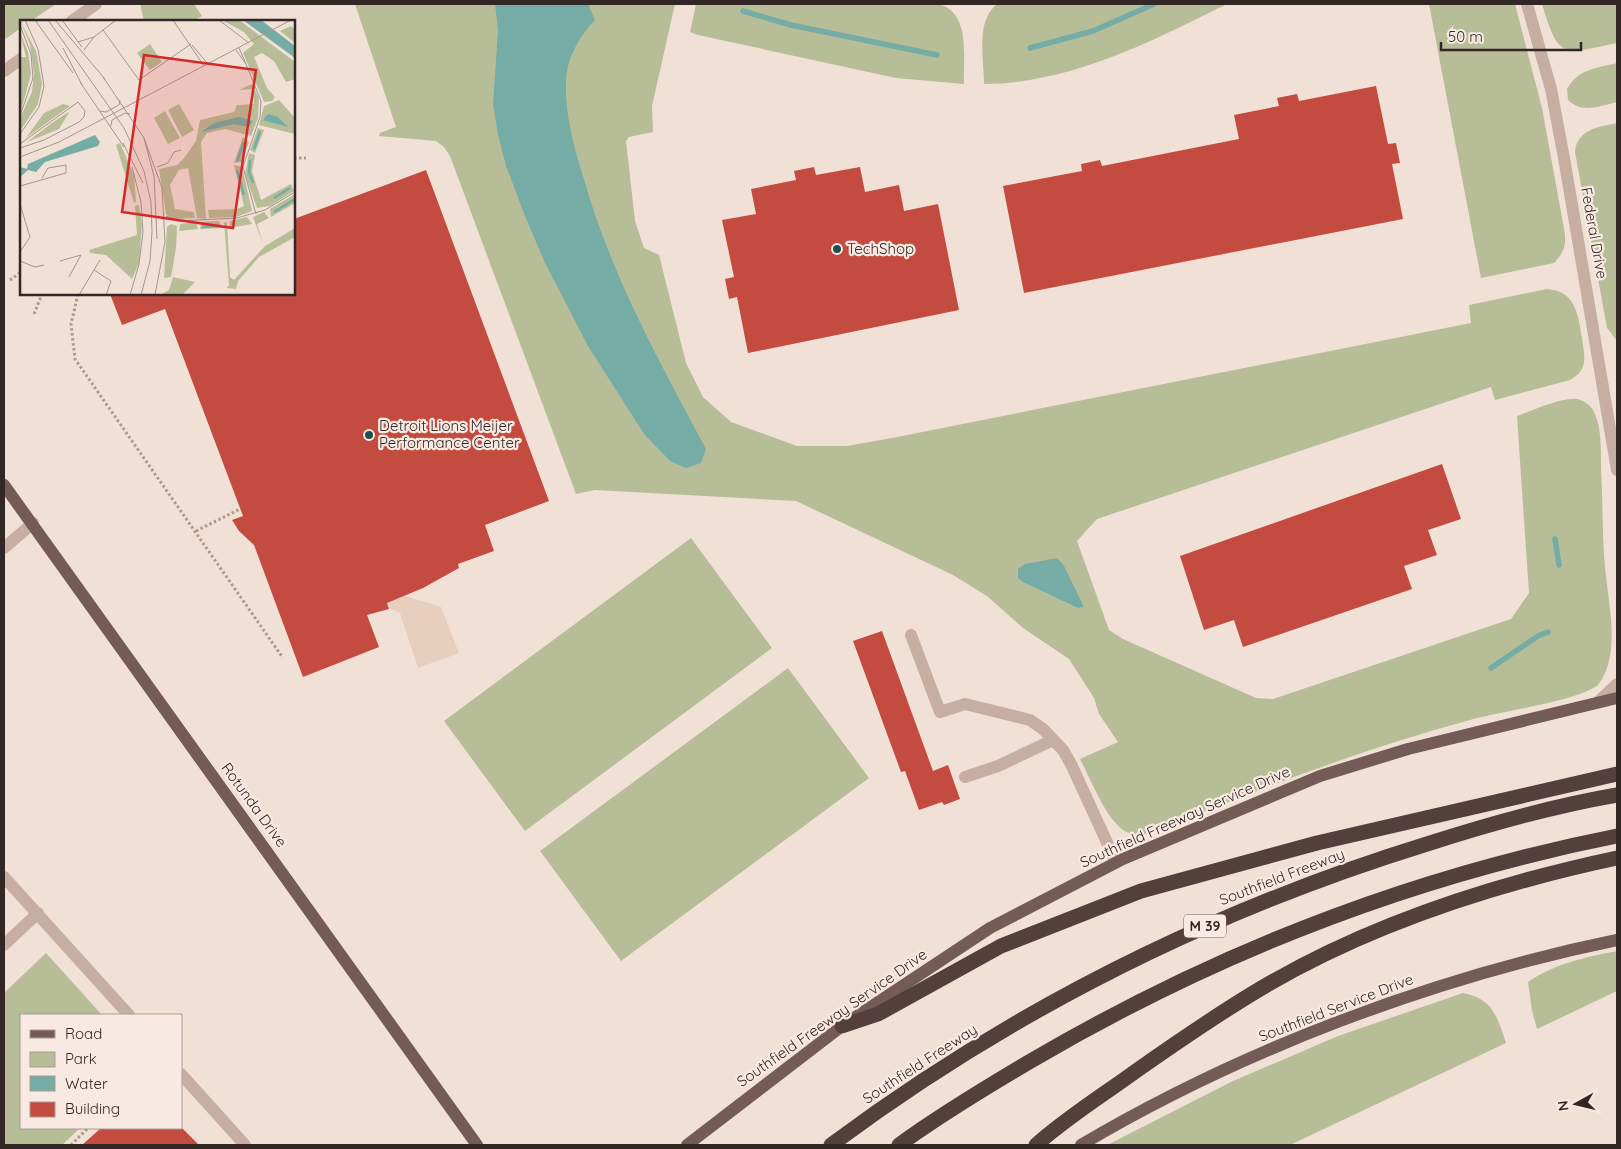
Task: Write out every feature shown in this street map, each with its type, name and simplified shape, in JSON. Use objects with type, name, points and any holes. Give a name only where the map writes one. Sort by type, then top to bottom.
[{"type":"highway","points":[[842,1026],[878,1014],[1001,946],[1142,890],[1317,843],[1617,774]]},
{"type":"highway","name":"Southfield Freeway","points":[[831,1145],[898,1098],[1056,999],[1150,951],[1213,922],[1378,859],[1480,828],[1617,795]]},
{"type":"highway","name":"M 39","points":[[898,1145],[990,1085],[1074,1036],[1169,985],[1227,958],[1387,896],[1482,868],[1617,836]]},
{"type":"highway","points":[[1036,1145],[1110,1090],[1218,1016],[1250,995],[1325,954],[1433,910],[1503,886],[1617,858]]},
{"type":"main road","name":"Rotunda Drive","points":[[4,487],[33,523],[477,1145]]},
{"type":"main road","name":"Southfield Freeway Service Drive","points":[[687,1145],[842,1026],[990,928],[1116,862],[1320,776],[1408,749],[1617,698]]},
{"type":"main road","name":"Southfield Service Drive","points":[[1081,1145],[1155,1105],[1238,1065],[1368,1011],[1493,970],[1617,940]]},
{"type":"street","points":[[73,20],[96,4]]},
{"type":"street","name":"Federal Drive","points":[[1528,4],[1551,89],[1617,470]]},
{"type":"street","points":[[4,72],[20,60]]},
{"type":"street","points":[[4,548],[33,523]]},
{"type":"street","points":[[911,635],[940,712],[965,704],[1030,720],[1043,729],[1063,750],[1116,862]]},
{"type":"street","points":[[1600,701],[1617,684]]},
{"type":"street","points":[[965,777],[998,766],[1053,740]]},
{"type":"street","points":[[4,877],[128,1014]]},
{"type":"street","points":[[4,945],[38,913]]},
{"type":"street","points":[[182,1075],[245,1145]]},
{"type":"path","points":[[295,158],[306,158]]},
{"type":"path","points":[[10,280],[20,273]]},
{"type":"path","points":[[34,314],[42,295]]},
{"type":"path","points":[[78,295],[71,324],[75,359],[283,658]]},
{"type":"path","points":[[196,531],[240,509]]},
{"type":"path","points":[[71,1145],[87,1129]]},
{"type":"green space","points":[[4,4],[56,4],[32,20],[20,20],[20,29],[4,40]]},
{"type":"green space","points":[[140,4],[194,4],[202,16],[194,20],[144,20]]},
{"type":"green space","points":[[355,4],[675,4],[652,106],[653,132],[629,137],[626,141],[635,221],[644,248],[659,255],[686,363],[703,397],[731,422],[797,446],[847,446],[892,438],[1471,323],[1469,305],[1547,289],[1564,294],[1570,299],[1577,313],[1584,356],[1581,371],[1570,380],[1495,400],[1491,387],[1097,519],[1077,541],[1109,630],[1123,639],[1256,698],[1273,699],[1511,619],[1529,593],[1517,416],[1555,402],[1577,399],[1586,403],[1593,410],[1598,423],[1600,438],[1604,556],[1612,630],[1609,660],[1605,673],[1598,685],[1574,696],[1430,731],[1352,756],[1236,799],[1160,830],[1141,835],[1129,833],[1121,829],[1107,812],[1080,759],[1118,742],[1099,714],[1094,698],[1069,659],[1023,628],[987,596],[953,575],[796,501],[595,490],[576,494],[450,156],[444,147],[436,141],[379,136],[380,133],[396,127]]},
{"type":"green space","points":[[696,4],[939,4],[949,9],[961,26],[964,49],[964,84],[896,78],[698,35],[690,32]]},
{"type":"green space","points":[[997,4],[1227,4],[1110,58],[1048,76],[1017,82],[984,84],[983,30],[990,12]]},
{"type":"green space","points":[[1429,4],[1515,4],[1542,108],[1565,234],[1563,250],[1554,263],[1481,278]]},
{"type":"green space","points":[[1542,4],[1617,4],[1617,43],[1585,50],[1574,51],[1566,49],[1553,36]]},
{"type":"green space","points":[[1617,63],[1617,102],[1585,108],[1579,107],[1568,100],[1567,89],[1571,82],[1582,73]]},
{"type":"green space","points":[[1617,123],[1617,341],[1607,328],[1575,152],[1580,138],[1584,134],[1596,128]]},
{"type":"green space","points":[[691,538],[772,648],[525,831],[444,721]]},
{"type":"green space","points":[[788,668],[869,778],[621,961],[540,851]]},
{"type":"green space","points":[[1617,951],[1617,991],[1537,1029],[1532,1011],[1528,982],[1559,966]]},
{"type":"green space","points":[[46,953],[101,1014],[20,1014],[20,1129],[79,1129],[62,1145],[4,1145],[4,993]]},
{"type":"green space","points":[[1463,993],[1487,1004],[1500,1025],[1506,1043],[1290,1145],[1107,1145],[1233,1081],[1338,1036]]},
{"type":"shaded area","points":[[405,596],[441,607],[459,653],[418,668],[400,613],[389,608],[387,603]]},
{"type":"water","points":[[495,4],[588,4],[595,20],[574,49],[567,74],[567,107],[573,142],[594,212],[621,282],[706,449],[701,463],[686,468],[670,461],[644,434],[588,346],[545,263],[506,166],[498,135],[493,104],[498,30]]},
{"type":"water","points":[[1057,558],[1063,564],[1084,607],[1078,608],[1018,578],[1018,569],[1025,564]]},
{"type":"building","points":[[1376,86],[1388,144],[1396,143],[1400,163],[1392,164],[1403,219],[1024,293],[1003,186],[1082,171],[1081,164],[1100,160],[1102,166],[1239,139],[1234,115],[1279,106],[1277,98],[1297,94],[1299,101]]},
{"type":"building","name":"TechShop","points":[[814,167],[816,175],[860,167],[865,192],[899,185],[904,211],[938,204],[959,310],[748,353],[737,297],[729,299],[725,279],[734,277],[722,220],[756,214],[751,189],[796,180],[794,171]]},
{"type":"building","name":"Detroit Lions Meijer Performance Center","points":[[426,170],[549,501],[485,525],[494,551],[458,564],[459,568],[423,588],[387,603],[389,609],[367,615],[379,647],[303,677],[254,545],[239,531],[232,520],[243,516],[165,309],[122,325],[110,295],[295,295],[295,219]]},
{"type":"building","points":[[1442,464],[1461,519],[1428,530],[1437,555],[1404,566],[1412,589],[1243,647],[1234,620],[1204,630],[1180,556]]},
{"type":"building","points":[[882,631],[933,771],[948,765],[960,799],[944,805],[942,802],[919,810],[905,771],[901,772],[853,641]]},
{"type":"building","points":[[182,1128],[199,1145],[82,1145],[100,1129]]},
{"type":"waterway","points":[[1030,48],[1093,31],[1154,4]]},
{"type":"waterway","points":[[743,11],[791,25],[937,55]]},
{"type":"waterway","points":[[1555,539],[1559,565]]},
{"type":"waterway","points":[[1491,668],[1538,636],[1548,632]]},
{"type":"place","name":"TechShop","points":[[837,249]]},
{"type":"place","name":"Detroit Lions Meijer Performance Center","points":[[369,435]]}]
